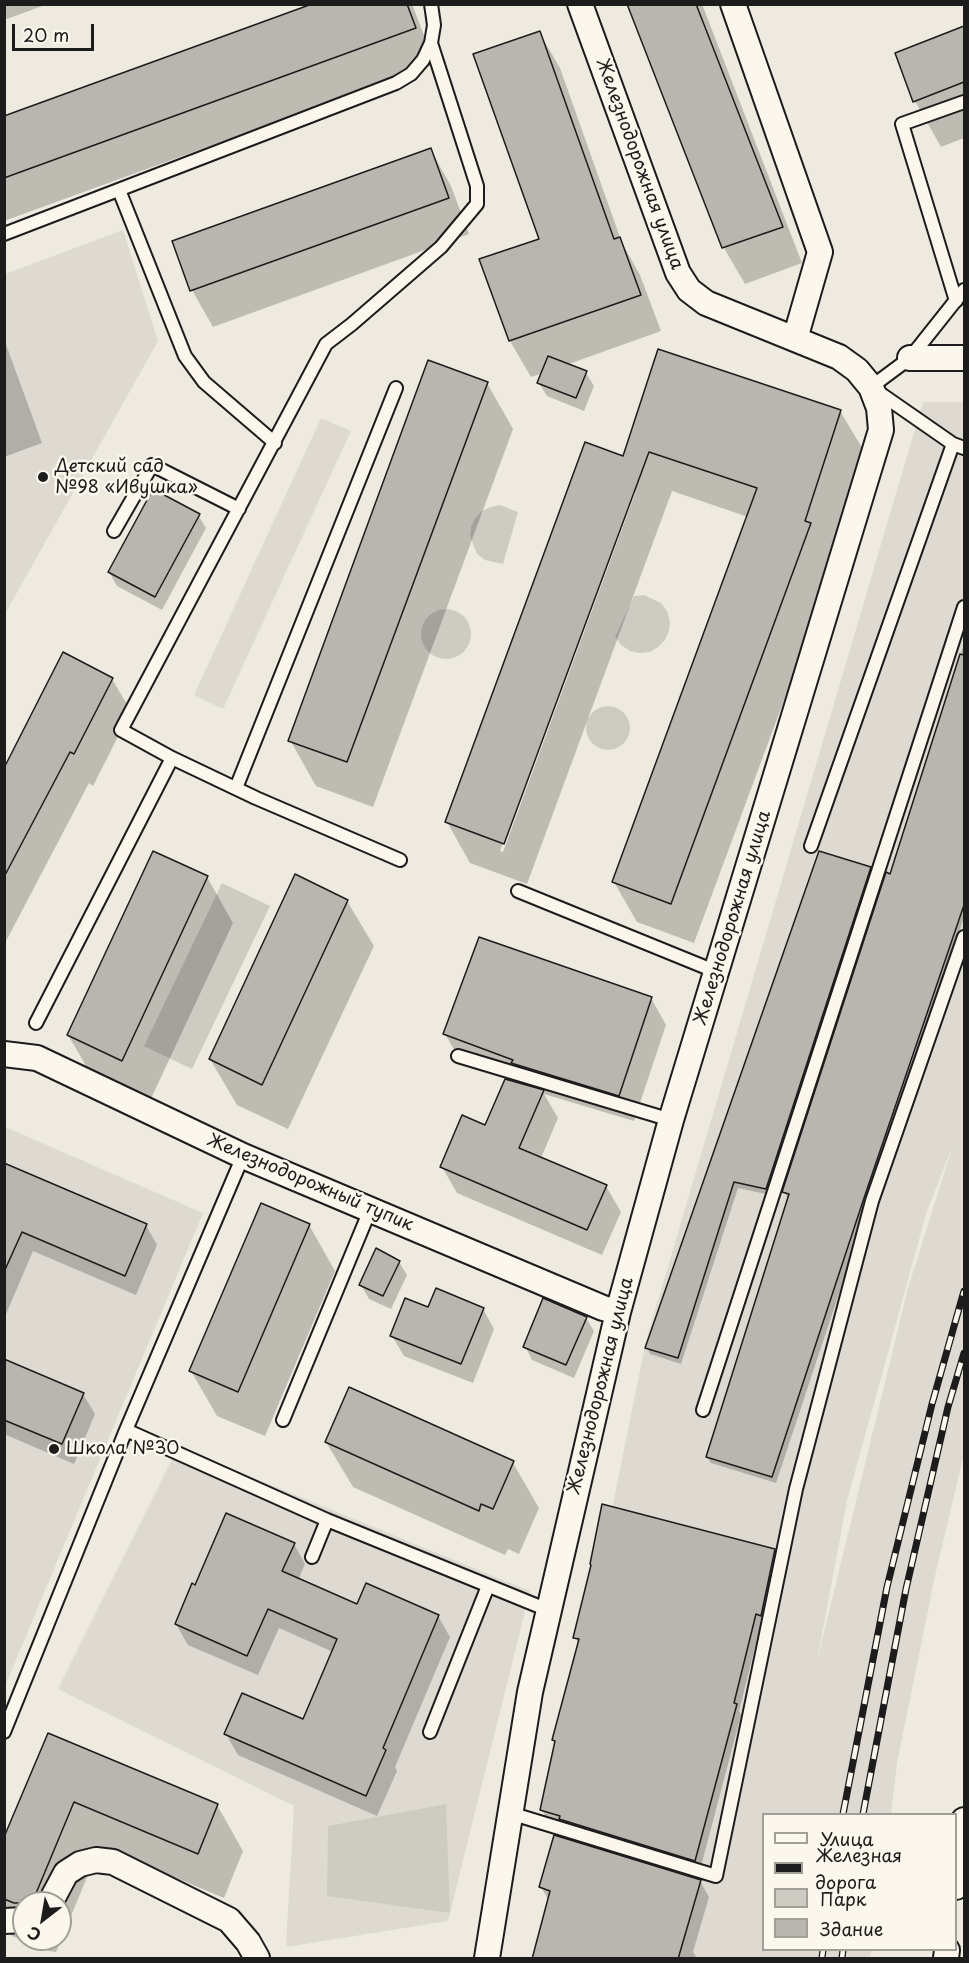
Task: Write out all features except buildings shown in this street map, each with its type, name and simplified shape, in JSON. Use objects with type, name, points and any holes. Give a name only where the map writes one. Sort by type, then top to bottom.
[{"type":"street","name":"Железнодорожная улица","points":[[482,1958],[510,1813],[530,1692],[618,1312],[671,1120],[881,430],[879,408],[871,387],[857,370],[839,357],[706,303],[689,290],[678,273],[580,4]]},
{"type":"street","points":[[733,4],[820,252],[795,339]]},
{"type":"street","points":[[910,358],[964,358]]},
{"type":"street","name":"Железнодорожный тупик","points":[[4,1054],[37,1058],[243,1156],[603,1308],[618,1312]]},
{"type":"street","points":[[957,1879],[964,1820]]},
{"type":"street","points":[[56,1891],[66,1873],[80,1864],[96,1860],[113,1862],[229,1920],[248,1942],[257,1959]]},
{"type":"lane","points":[[4,234],[396,83],[411,74],[423,60],[431,43],[434,25],[431,4]]},
{"type":"lane","points":[[400,860],[172,758],[121,729],[326,344],[441,247],[477,204],[477,186],[431,43]]},
{"type":"lane","points":[[956,301],[902,124],[964,102]]},
{"type":"lane","points":[[119,190],[185,356],[204,382],[275,443]]},
{"type":"lane","points":[[811,846],[958,446],[871,387],[910,358],[964,290]]},
{"type":"lane","points":[[236,788],[396,388]]},
{"type":"lane","points":[[114,531],[152,465],[239,509]]},
{"type":"lane","points":[[703,1410],[964,607]]},
{"type":"lane","points":[[36,1023],[172,758]]},
{"type":"lane","points":[[518,891],[717,972]]},
{"type":"lane","points":[[510,1813],[716,1876],[796,1489],[872,1201],[964,937]]},
{"type":"lane","points":[[458,1056],[671,1120]]},
{"type":"lane","points":[[4,1732],[126,1430],[243,1156]]},
{"type":"lane","points":[[283,1420],[370,1210]]},
{"type":"lane","points":[[126,1430],[327,1520],[548,1610]]},
{"type":"lane","points":[[312,1557],[327,1520]]},
{"type":"lane","points":[[430,1732],[488,1586]]},
{"type":"shaded area","name":"Детский сад №98 «Ивушка»","points":[[123,230],[158,341],[5,614],[5,274]]},
{"type":"shaded area","points":[[923,402],[964,402],[964,1454],[935,1576],[897,1763],[891,1813],[762,1813],[762,1951],[872,1951],[870,1958],[544,1958],[611,1514],[646,1341]],"holes":[[[953,1145],[908,1288],[817,1661],[847,1501],[927,1211]]]},
{"type":"shaded area","points":[[321,418],[351,431],[223,709],[194,695]]},
{"type":"shaded area","name":"Школа №30","points":[[5,1127],[203,1213],[5,1686]]},
{"type":"shaded area","points":[[178,1447],[530,1591],[448,1921],[286,1947],[294,1806],[58,1689]]},
{"type":"green space","points":[[500,505],[518,512],[503,564],[485,560],[477,554],[470,536],[475,518],[482,511]]},
{"type":"green space","points":[[644,595],[661,603],[670,621],[665,640],[650,652],[639,653],[630,651],[621,645],[615,637],[634,596]]},
{"type":"green space","points":[[446,609],[455,611],[466,620],[471,634],[469,643],[460,654],[446,659],[437,657],[426,648],[421,634],[423,625],[432,614]]},
{"type":"green space","points":[[608,706],[624,712],[630,728],[624,744],[608,750],[592,744],[586,728],[592,712]]},
{"type":"green space","points":[[222,883],[270,906],[192,1069],[144,1046]]},
{"type":"green space","points":[[446,1804],[450,1913],[327,1896],[328,1826]]},
{"type":"railway","points":[[843,1813],[887,1587],[932,1404],[964,1291]]},
{"type":"railway","points":[[863,1813],[906,1589],[948,1407],[964,1353]]},
{"type":"railway","points":[[822,1958],[823,1951]]},
{"type":"railway","points":[[842,1958],[843,1951]]},
{"type":"place","name":"Детский сад №98 «Ивушка»","points":[[43,477]]},
{"type":"place","name":"Школа №30","points":[[54,1449]]}]
